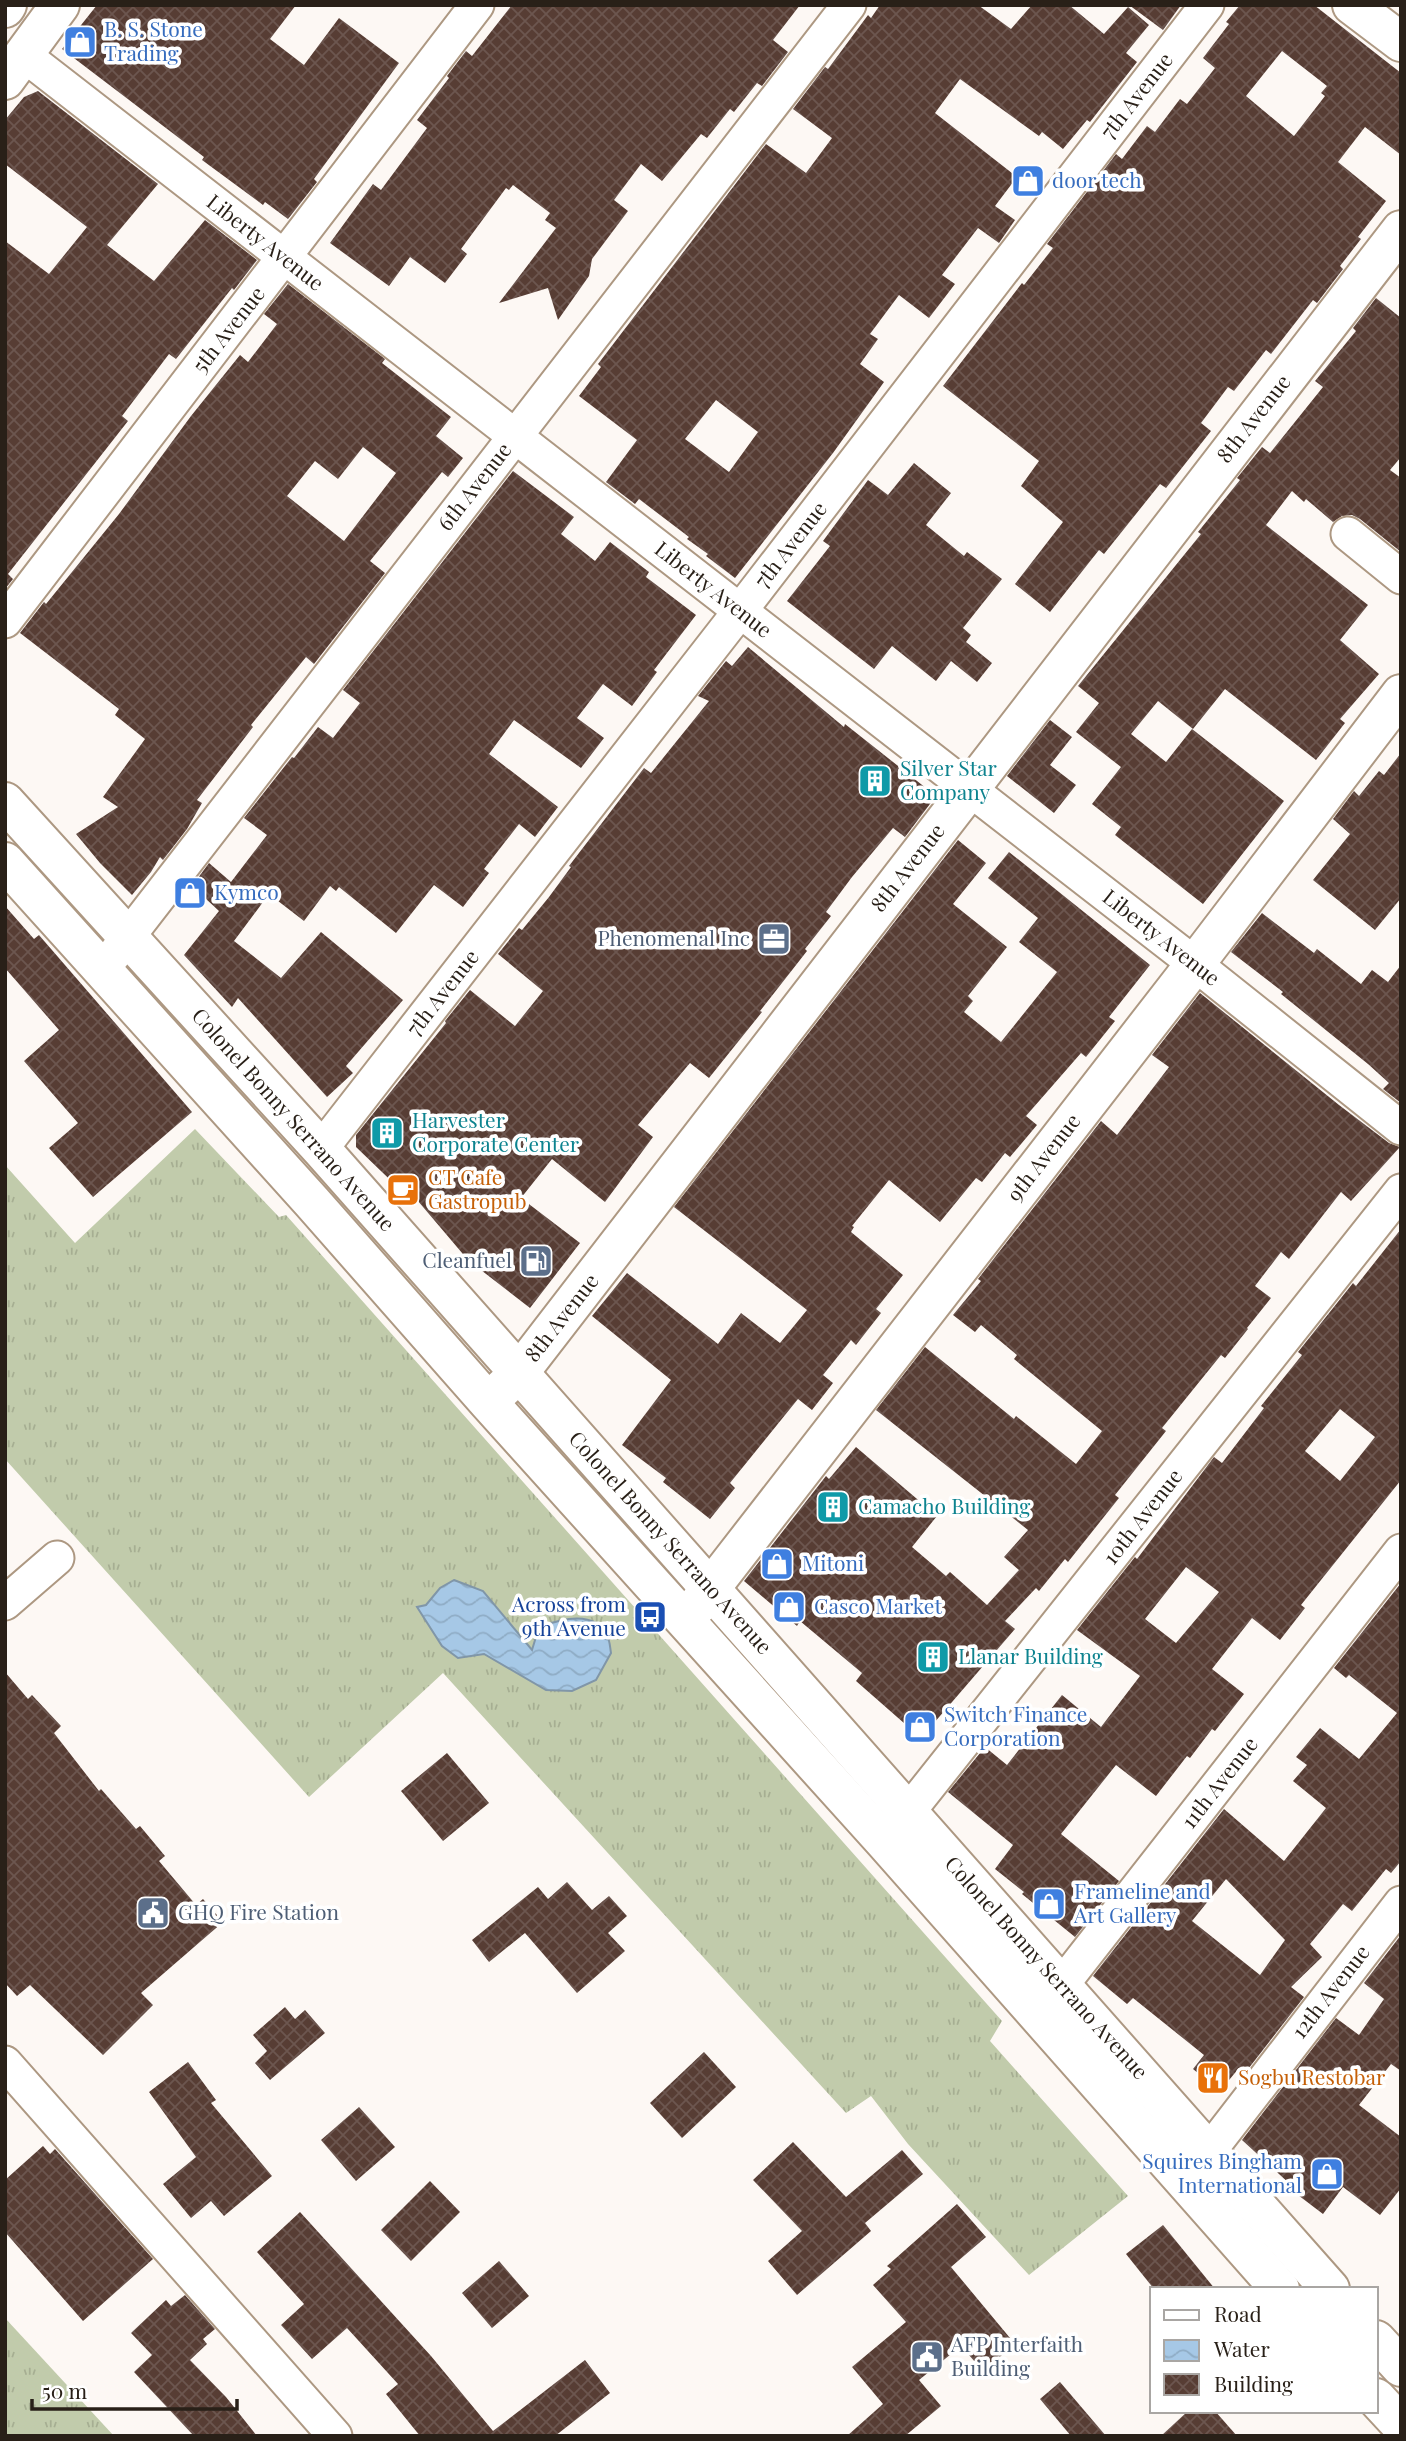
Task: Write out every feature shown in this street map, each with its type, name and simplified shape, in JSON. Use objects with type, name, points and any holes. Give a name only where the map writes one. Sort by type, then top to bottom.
[{"type":"main road","points":[[15,68],[60,5]]},
{"type":"main road","points":[[1352,5],[1401,42]]},
{"type":"main road","name":"8th Avenue","points":[[488,1402],[519,1373],[1401,230]]},
{"type":"main road","name":"9th Avenue","points":[[685,1621],[1401,694]]},
{"type":"main road","name":"Colonel Bonny Serrano Avenue","points":[[5,802],[321,1149],[711,1589],[897,1827],[1038,2015],[1278,2287]]},
{"type":"main road","name":"Colonel Bonny Serrano Avenue","points":[[5,862],[685,1621],[1062,1986],[1328,2287]]},
{"type":"main road","points":[[1378,2342],[1401,2367]]},
{"type":"main road","points":[[1378,2400],[1401,2425]]},
{"type":"street","name":"5th Avenue","points":[[5,621],[477,5]]},
{"type":"street","name":"6th Avenue","points":[[102,968],[128,938],[849,5]]},
{"type":"street","name":"7th Avenue","points":[[321,1149],[1207,5]]},
{"type":"street","name":"Liberty Avenue","points":[[15,68],[285,258],[1195,964],[1401,1128]]},
{"type":"street","points":[[1348,534],[1401,577]]},
{"type":"street","name":"10th Avenue","points":[[897,1827],[1401,1191]]},
{"type":"street","name":"11th Avenue","points":[[1038,2015],[1401,1551]]},
{"type":"street","points":[[5,1604],[57,1558]]},
{"type":"street","name":"12th Avenue","points":[[1185,2182],[1401,1903]]},
{"type":"street","points":[[5,2063],[335,2436]]},
{"type":"green space","points":[[195,1129],[279,1217],[286,1215],[1002,2021],[990,2041],[1128,2196],[1029,2275],[908,2144],[871,2096],[846,2113],[443,1673],[309,1797],[5,1459],[5,1165],[75,1243]]},
{"type":"green space","points":[[5,2318],[114,2436],[5,2436]]},
{"type":"water","points":[[454,1580],[483,1591],[532,1650],[539,1627],[576,1618],[594,1622],[608,1638],[611,1653],[596,1680],[572,1691],[546,1690],[484,1654],[458,1658],[442,1646],[417,1607],[426,1605],[440,1588]]},
{"type":"building","points":[[97,5],[296,5],[270,39],[304,65],[339,18],[399,63],[314,179],[317,182],[288,219],[265,202],[263,205],[202,160],[204,157],[62,49]]},
{"type":"building","points":[[512,5],[800,5],[773,40],[788,52],[762,86],[757,83],[734,112],[730,109],[707,138],[701,134],[662,181],[641,164],[614,200],[628,211],[592,259],[589,276],[558,320],[548,288],[499,303],[556,228],[545,220],[550,213],[513,185],[509,190],[506,188],[461,249],[467,254],[445,283],[410,257],[389,286],[330,243],[373,184],[381,190],[427,128],[417,120],[466,51],[472,56]]},
{"type":"building","points":[[880,5],[978,5],[1011,29],[1032,5],[1069,5],[1104,34],[1128,7],[1149,25],[1126,53],[1137,62],[1090,122],[1087,120],[1063,149],[1042,132],[1039,136],[960,79],[935,113],[1017,177],[995,206],[1015,220],[999,243],[978,228],[942,275],[955,284],[929,318],[899,295],[870,334],[878,339],[860,364],[884,382],[833,453],[735,578],[706,556],[708,554],[687,539],[689,537],[639,499],[635,504],[606,482],[637,440],[579,396],[601,367],[598,364],[766,144],[806,173],[832,138],[793,109],[825,67],[828,69],[868,15],[871,18]],"holes":[[[716,400],[758,432],[729,472],[685,439]]]},
{"type":"building","points":[[1129,5],[1181,5],[1163,30]]},
{"type":"building","points":[[1240,5],[1314,5],[1401,73],[1401,155],[1365,127],[1338,162],[1386,201],[1358,237],[1361,239],[1340,266],[1343,269],[1317,303],[1313,300],[1271,354],[1266,350],[1234,391],[1228,387],[1201,423],[1211,431],[1166,488],[1160,484],[1104,554],[1099,550],[1050,612],[1015,584],[1063,522],[1021,486],[1039,461],[943,386],[1022,283],[1024,285],[1053,248],[1047,244],[1116,154],[1122,159],[1147,126],[1155,132],[1180,99],[1187,104],[1215,68],[1203,58],[1229,24],[1226,22]],"holes":[[[1282,51],[1327,86],[1321,93],[1325,96],[1294,136],[1246,96]]]},
{"type":"building","points":[[38,91],[158,184],[107,245],[154,281],[205,220],[257,260],[176,359],[169,354],[122,416],[128,421],[8,574],[13,579],[5,589],[5,241],[49,274],[87,227],[5,164],[5,120],[24,97]]},
{"type":"building","points":[[288,284],[385,359],[382,363],[451,417],[436,436],[463,458],[448,477],[442,472],[370,561],[385,573],[314,664],[306,657],[251,725],[253,727],[197,800],[202,803],[187,829],[163,860],[160,857],[132,895],[76,834],[118,807],[103,797],[145,739],[115,715],[119,709],[20,633],[119,514],[240,355],[248,362],[277,324],[264,314]],"holes":[[[363,447],[396,473],[344,541],[287,496],[315,461],[338,479]]]},
{"type":"building","points":[[1376,298],[1401,318],[1401,457],[1390,470],[1401,478],[1401,552],[1360,519],[1352,515],[1342,516],[1333,522],[1292,491],[1266,525],[1368,605],[1340,640],[1379,674],[1340,719],[1345,723],[1316,760],[1225,689],[1193,729],[1158,701],[1131,734],[1166,762],[1192,729],[1284,801],[1203,904],[1115,835],[1121,827],[1092,804],[1121,767],[1076,732],[1099,703],[1078,686],[1201,534],[1198,532],[1240,480],[1237,478],[1262,447],[1270,453],[1323,387],[1315,381],[1356,331],[1353,328]]},
{"type":"building","points":[[914,463],[951,493],[926,525],[964,556],[967,552],[1002,579],[963,628],[971,635],[966,642],[992,663],[977,682],[951,661],[936,681],[892,646],[874,669],[787,601],[830,546],[823,541],[868,480],[888,495]]},
{"type":"building","points":[[513,471],[574,517],[561,534],[595,561],[610,542],[649,572],[646,577],[696,615],[654,670],[657,672],[632,706],[603,684],[577,718],[604,738],[581,768],[514,720],[489,754],[558,807],[535,837],[519,824],[484,869],[489,873],[463,907],[434,885],[396,933],[339,887],[336,891],[330,886],[304,921],[269,894],[234,941],[281,978],[321,932],[403,1000],[346,1066],[353,1073],[327,1097],[238,998],[232,1007],[184,955],[219,911],[192,886],[209,863],[231,882],[267,835],[244,818],[318,727],[333,738],[360,703],[343,690]]},
{"type":"building","points":[[748,647],[844,727],[845,724],[936,796],[905,837],[893,828],[852,877],[826,912],[831,916],[805,949],[807,951],[709,1078],[690,1063],[638,1125],[653,1137],[605,1202],[552,1159],[521,1198],[580,1243],[530,1308],[468,1260],[412,1194],[409,1198],[356,1147],[356,1135],[470,990],[515,1026],[543,991],[498,954],[549,897],[571,867],[569,866],[644,768],[651,773],[709,701],[698,696],[726,661],[732,666]]},
{"type":"building","points":[[1050,720],[1072,737],[1050,765],[1076,785],[1054,813],[1007,776]]},
{"type":"building","points":[[1401,753],[1401,898],[1375,930],[1313,880],[1350,834],[1333,819],[1354,791],[1359,796],[1379,771],[1384,775]]},
{"type":"building","points":[[958,840],[986,863],[953,904],[1007,947],[968,996],[973,1001],[964,1012],[1001,1042],[1057,972],[1019,942],[1038,918],[988,878],[1009,852],[1150,965],[1109,1017],[1115,1021],[1086,1057],[1081,1053],[1026,1116],[1037,1125],[1010,1157],[1005,1153],[982,1182],[976,1178],[940,1222],[889,1180],[852,1226],[854,1227],[851,1232],[903,1275],[876,1309],[881,1313],[856,1345],[851,1340],[823,1375],[833,1383],[812,1410],[798,1399],[730,1483],[735,1488],[710,1519],[663,1482],[666,1478],[622,1445],[671,1380],[592,1316],[627,1273],[718,1344],[741,1313],[780,1343],[807,1310],[674,1207]]},
{"type":"building","points":[[5,906],[34,939],[39,935],[192,1112],[93,1197],[49,1148],[78,1123],[24,1061],[59,1030],[5,968]]},
{"type":"building","points":[[1262,913],[1314,953],[1317,949],[1361,984],[1372,970],[1388,982],[1401,965],[1401,1103],[1383,1089],[1389,1083],[1368,1064],[1231,952]]},
{"type":"building","points":[[1200,993],[1339,1105],[1389,1143],[1400,1147],[1351,1201],[1341,1192],[1289,1259],[1281,1252],[1255,1286],[1271,1298],[1225,1358],[1221,1355],[1162,1428],[1166,1431],[1115,1495],[1119,1498],[1068,1562],[1065,1559],[1039,1591],[1036,1588],[1005,1621],[1015,1629],[921,1738],[856,1681],[862,1673],[800,1621],[797,1626],[744,1581],[826,1476],[829,1479],[856,1447],[937,1516],[912,1547],[946,1576],[950,1572],[987,1605],[1019,1570],[1004,1557],[1028,1530],[876,1410],[925,1347],[1014,1419],[1016,1416],[1076,1464],[1102,1431],[1014,1359],[1017,1355],[981,1325],[975,1332],[953,1315],[1101,1121],[1117,1135],[1169,1067],[1152,1055]]},
{"type":"building","points":[[1401,1229],[1401,1480],[1301,1605],[1305,1608],[1280,1640],[1252,1618],[1212,1669],[1244,1694],[1215,1731],[1212,1729],[1190,1758],[1187,1756],[1156,1796],[1116,1765],[1061,1834],[1119,1881],[1075,1937],[995,1869],[1013,1845],[948,1792],[985,1747],[1007,1765],[1062,1695],[1101,1727],[1140,1676],[1077,1630],[1135,1557],[1137,1559],[1214,1457],[1222,1463],[1264,1408],[1261,1406],[1302,1355],[1298,1352],[1353,1283],[1356,1286]],"holes":[[[1340,1409],[1375,1437],[1340,1481],[1305,1451]],[[1186,1567],[1219,1592],[1176,1643],[1145,1619]]]},
{"type":"building","points":[[1401,1583],[1401,1861],[1391,1873],[1386,1869],[1352,1911],[1343,1904],[1310,1944],[1322,1957],[1291,1987],[1304,1997],[1245,2073],[1239,2068],[1220,2091],[1193,2069],[1204,2055],[1133,1998],[1127,2004],[1093,1976],[1224,1809],[1284,1861],[1326,1808],[1293,1781],[1307,1765],[1296,1757],[1320,1728],[1359,1759],[1397,1713],[1349,1675],[1346,1678],[1334,1668]],"holes":[[[1226,1879],[1285,1940],[1260,1975],[1192,1921]]]},
{"type":"building","points":[[5,1672],[28,1699],[32,1695],[61,1726],[54,1733],[99,1791],[101,1789],[136,1829],[140,1826],[165,1856],[159,1861],[196,1905],[203,1899],[223,1922],[141,1993],[153,2005],[103,2055],[30,1985],[17,1996],[5,1983]]},
{"type":"building","points":[[447,1753],[489,1803],[443,1841],[401,1791]]},
{"type":"building","points":[[567,1882],[592,1910],[609,1896],[627,1916],[608,1933],[625,1951],[577,1993],[525,1933],[489,1962],[472,1940],[538,1887],[548,1899]]},
{"type":"building","points":[[1401,1935],[1401,2071],[1391,2064],[1359,2105],[1401,2137],[1401,2188],[1380,2215],[1343,2187],[1323,2214],[1290,2189],[1292,2186],[1242,2140],[1336,2018],[1359,2035],[1384,1999],[1364,1983]]},
{"type":"building","points":[[285,2007],[295,2019],[305,2010],[325,2033],[270,2080],[255,2063],[267,2051],[253,2035]]},
{"type":"building","points":[[704,2052],[736,2087],[682,2138],[650,2103]]},
{"type":"building","points":[[188,2062],[216,2100],[211,2103],[272,2176],[224,2216],[211,2201],[191,2218],[163,2184],[196,2157],[149,2092]]},
{"type":"building","points":[[359,2107],[395,2147],[356,2181],[321,2140]]},
{"type":"building","points":[[793,2142],[846,2197],[902,2150],[923,2174],[865,2223],[871,2231],[797,2295],[768,2261],[802,2231],[753,2180]]},
{"type":"building","points":[[43,2146],[50,2154],[55,2149],[153,2259],[83,2321],[5,2232],[5,2180]]},
{"type":"building","points":[[430,2181],[460,2212],[411,2261],[381,2230]]},
{"type":"building","points":[[957,2204],[986,2237],[951,2267],[1015,2344],[983,2371],[961,2346],[919,2380],[941,2406],[905,2436],[847,2436],[883,2404],[852,2367],[906,2322],[873,2285],[891,2269],[887,2266]]},
{"type":"building","points":[[300,2212],[431,2356],[493,2431],[585,2360],[610,2393],[555,2436],[420,2436],[386,2394],[398,2384],[347,2328],[312,2359],[281,2325],[304,2304],[257,2252]]},
{"type":"building","points":[[1163,2225],[1213,2287],[1152,2287],[1126,2254]]},
{"type":"building","points":[[499,2261],[529,2296],[492,2328],[462,2293]]},
{"type":"building","points":[[185,2295],[215,2329],[203,2339],[207,2344],[190,2360],[226,2397],[257,2436],[194,2436],[134,2372],[152,2355],[131,2333],[166,2300],[171,2306]]},
{"type":"building","points":[[1060,2382],[1106,2436],[1071,2436],[1040,2399]]},
{"type":"building","points":[[1186,2413],[1217,2413],[1237,2436],[1161,2436]]},
{"type":"place","name":"B. S. Stone Trading","points":[[80,42]]},
{"type":"place","name":"door tech","points":[[1028,181]]},
{"type":"place","name":"Silver Star Company","points":[[875,781]]},
{"type":"place","name":"Kymco","points":[[190,893]]},
{"type":"place","name":"Phenomenal Inc","points":[[774,939]]},
{"type":"place","name":"Harvester Corporate Center","points":[[387,1133]]},
{"type":"place","name":"CT Cafe Gastropub","points":[[403,1190]]},
{"type":"place","name":"Cleanfuel","points":[[536,1261]]},
{"type":"place","name":"Camacho Building","points":[[833,1507]]},
{"type":"place","name":"Mitoni","points":[[777,1564]]},
{"type":"place","name":"Casco Market","points":[[789,1607]]},
{"type":"place","name":"Across from 9th Avenue","points":[[650,1617]]},
{"type":"place","name":"Llanar Building","points":[[933,1657]]},
{"type":"place","name":"Switch Finance Corporation","points":[[920,1727]]},
{"type":"place","name":"Frameline and Art Gallery","points":[[1049,1904]]},
{"type":"place","name":"GHQ Fire Station","points":[[153,1913]]},
{"type":"place","name":"Sogbu Restobar","points":[[1213,2078]]},
{"type":"place","name":"Squires Bingham International","points":[[1327,2174]]},
{"type":"place","name":"AFP Interfaith Building","points":[[927,2357]]}]
